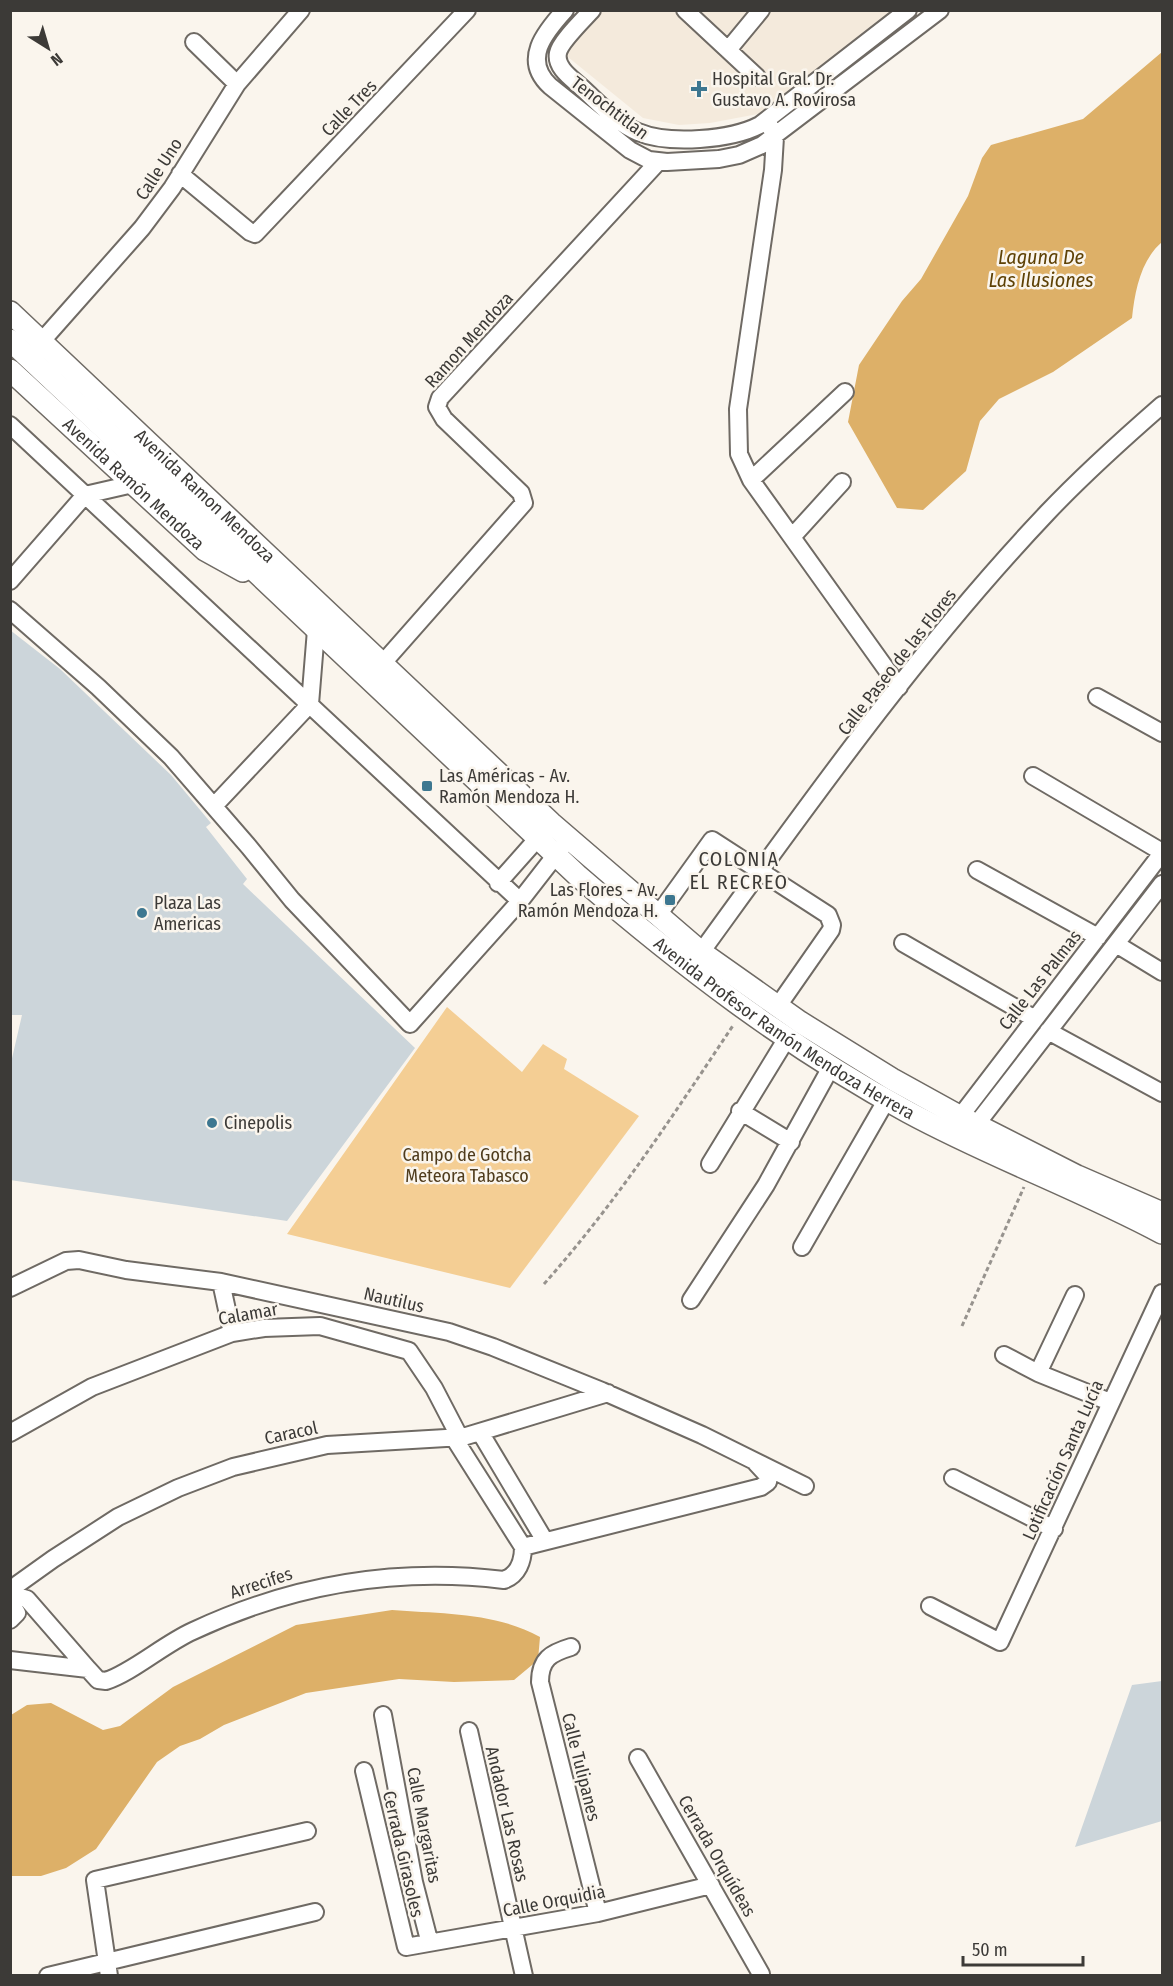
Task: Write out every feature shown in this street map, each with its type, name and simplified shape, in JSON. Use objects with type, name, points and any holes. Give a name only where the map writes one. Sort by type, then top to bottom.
[{"type":"main road","name":"Avenida Ramon Mendoza","points":[[10,312],[375,672],[400,681]]},
{"type":"main road","points":[[10,340],[267,584]]},
{"type":"main road","name":"Avenida Ramón Mendoza","points":[[10,370],[205,550],[267,584]]},
{"type":"main road","name":"Avenida Profesor Ramón Mendoza Herrera","points":[[267,584],[316,630],[375,672],[562,847],[634,924],[778,1006],[1031,1172],[1162,1233]]},
{"type":"main road","name":"Avenida Profesor Ramón Mendoza Herrera","points":[[400,681],[544,831]]},
{"type":"main road","name":"Avenida Profesor Ramón Mendoza Herrera","points":[[562,847],[658,915],[695,960],[744,1009],[831,1067],[887,1099],[962,1128],[1162,1213]]},
{"type":"street","name":"Calle Tres","points":[[180,174],[250,232],[257,232],[467,10]]},
{"type":"street","name":"Tenochtitlan","points":[[565,10],[549,28],[538,48],[536,63],[542,76],[550,86],[630,150],[658,162],[730,157],[755,149],[775,137],[940,10]]},
{"type":"street","name":"Tenochtitlan","points":[[592,10],[559,49],[560,65],[610,113],[637,132],[664,137],[723,136],[752,129],[767,120],[908,10]]},
{"type":"street","points":[[685,10],[757,77]]},
{"type":"street","points":[[728,50],[761,10]]},
{"type":"street","name":"Calle Uno","points":[[40,342],[129,244],[180,174],[237,84],[293,13]]},
{"type":"street","points":[[194,42],[237,84]]},
{"type":"street","points":[[767,120],[775,137],[768,207],[738,409],[738,445],[742,463],[751,480],[899,687]]},
{"type":"street","name":"Ramon Mendoza","points":[[375,672],[524,503],[521,493],[444,419],[437,407],[440,398],[658,162]]},
{"type":"street","points":[[751,480],[844,392]]},
{"type":"street","name":"Calle Paseo de las Flores","points":[[695,960],[899,687],[965,606],[1046,514],[1162,405]]},
{"type":"street","points":[[10,425],[310,704],[498,883],[520,901]]},
{"type":"street","points":[[792,537],[842,482]]},
{"type":"street","points":[[10,581],[85,495],[134,484]]},
{"type":"street","points":[[10,610],[157,744],[214,806],[292,900],[410,1024],[520,901],[562,847]]},
{"type":"street","points":[[214,806],[310,704],[316,630]]},
{"type":"street","points":[[1097,697],[1162,733]]},
{"type":"street","points":[[1033,776],[1162,852]]},
{"type":"street","points":[[498,883],[544,831]]},
{"type":"street","points":[[658,915],[712,840],[828,915],[832,925],[778,1006]]},
{"type":"street","name":"Calle Las Palmas","points":[[962,1128],[1035,1019],[1162,852]]},
{"type":"street","points":[[977,870],[1103,930],[1120,921],[1124,926],[1120,939],[1162,972]]},
{"type":"street","name":"Calle Las Palmas","points":[[962,1128],[1048,1031],[1162,884]]},
{"type":"street","points":[[1127,900],[1131,910],[1142,911]]},
{"type":"street","points":[[903,943],[1035,1019]]},
{"type":"street","points":[[1067,977],[1070,988],[1082,987]]},
{"type":"street","points":[[1052,997],[1058,994],[1064,996],[1066,1007]]},
{"type":"street","points":[[1048,1031],[1162,1094]]},
{"type":"street","points":[[710,1164],[787,1038]]},
{"type":"street","points":[[691,1300],[766,1185],[831,1067]]},
{"type":"street","points":[[802,1247],[887,1099]]},
{"type":"street","points":[[741,1111],[791,1142]]},
{"type":"street","name":"Nautilus","points":[[10,1288],[66,1261],[73,1260],[220,1282],[449,1332],[494,1347],[608,1394],[805,1486]]},
{"type":"street","points":[[220,1282],[232,1333]]},
{"type":"street","name":"Lotificación Santa Lucía","points":[[930,1606],[1000,1642],[1162,1293]]},
{"type":"street","points":[[1038,1373],[1075,1295]]},
{"type":"street","name":"Calamar","points":[[10,1433],[92,1387],[232,1333],[264,1328],[320,1326],[407,1349],[428,1378],[457,1438],[523,1547]]},
{"type":"street","points":[[1004,1355],[1038,1373],[1110,1402]]},
{"type":"street","name":"Caracol","points":[[10,1594],[18,1584],[53,1559],[118,1517],[205,1477],[262,1459],[327,1445],[457,1438],[608,1394]]},
{"type":"street","points":[[480,1432],[545,1541]]},
{"type":"street","points":[[523,1547],[761,1487],[768,1482],[768,1477],[753,1461]]},
{"type":"street","points":[[953,1478],[1054,1529]]},
{"type":"street","name":"Arrecifes","points":[[10,1660],[88,1669],[98,1680],[110,1680],[169,1642],[259,1603],[302,1590],[361,1580],[415,1576],[508,1579],[518,1569],[523,1547]]},
{"type":"street","points":[[10,1594],[27,1599],[88,1669]]},
{"type":"street","points":[[10,1601],[17,1613],[10,1620]]},
{"type":"street","name":"Calle Tulipanes","points":[[571,1647],[548,1656],[540,1671],[540,1682],[598,1913]]},
{"type":"street","name":"Calle Margaritas","points":[[383,1715],[414,1882],[429,1940]]},
{"type":"street","name":"Andador Las Rosas","points":[[469,1731],[524,1976]]},
{"type":"street","name":"Cerrada Orquídeas","points":[[638,1758],[761,1974]]},
{"type":"street","name":"Cerrada Girasoles","points":[[364,1770],[404,1946]]},
{"type":"street","points":[[108,1969],[95,1880],[307,1831]]},
{"type":"street","name":"Calle Orquidia","points":[[404,1946],[411,1947],[429,1940],[513,1930],[598,1913],[711,1885]]},
{"type":"street","points":[[48,1976],[108,1969],[315,1912]]},
{"type":"path","points":[[544,1284],[588,1234],[633,1174],[744,1009]]},
{"type":"path","points":[[962,1326],[1031,1172]]},
{"type":"shaded area","name":"Hospital Gral. Dr. Gustavo A. Rovirosa","points":[[602,11],[891,11],[758,114],[710,123],[679,125],[643,118],[563,53]]},
{"type":"green space","name":"Campo de Gotcha Meteora Tabasco","points":[[447,1007],[522,1072],[543,1044],[567,1059],[564,1069],[639,1116],[510,1288],[287,1234]]},
{"type":"water","name":"Laguna De Las Ilusiones","points":[[1162,52],[1162,242],[1149,258],[1140,276],[1132,318],[1053,372],[999,399],[980,421],[966,471],[923,510],[897,508],[848,422],[859,365],[902,301],[921,279],[968,196],[982,158],[991,145],[1083,119]]},
{"type":"water","points":[[392,1610],[468,1616],[523,1629],[540,1637],[538,1660],[514,1680],[454,1682],[399,1679],[306,1693],[224,1725],[200,1739],[180,1746],[157,1762],[96,1849],[66,1868],[41,1876],[11,1876],[11,1715],[27,1705],[51,1703],[103,1730],[120,1726],[173,1687],[296,1625]]},
{"type":"building","name":"Plaza Las Americas","points":[[10,630],[60,669],[171,775],[211,823],[206,827],[247,879],[243,884],[415,1048],[287,1221],[10,1180],[10,1067],[22,1015],[10,1015]]},
{"type":"building","points":[[1162,1681],[1162,1821],[1075,1847],[1132,1685]]},
{"type":"place","name":"Hospital Gral. Dr. Gustavo A. Rovirosa","points":[[699,89]]},
{"type":"place","name":"Las Américas - Av. Ramón Mendoza H.","points":[[427,786]]},
{"type":"place","name":"Las Flores - Av. Ramón Mendoza H.","points":[[670,900]]},
{"type":"place","name":"Plaza Las Americas","points":[[142,913]]},
{"type":"place","name":"Cinepolis","points":[[212,1123]]},
{"type":"district","name":"COLONIA EL RECREO","points":[[739,870]]}]
